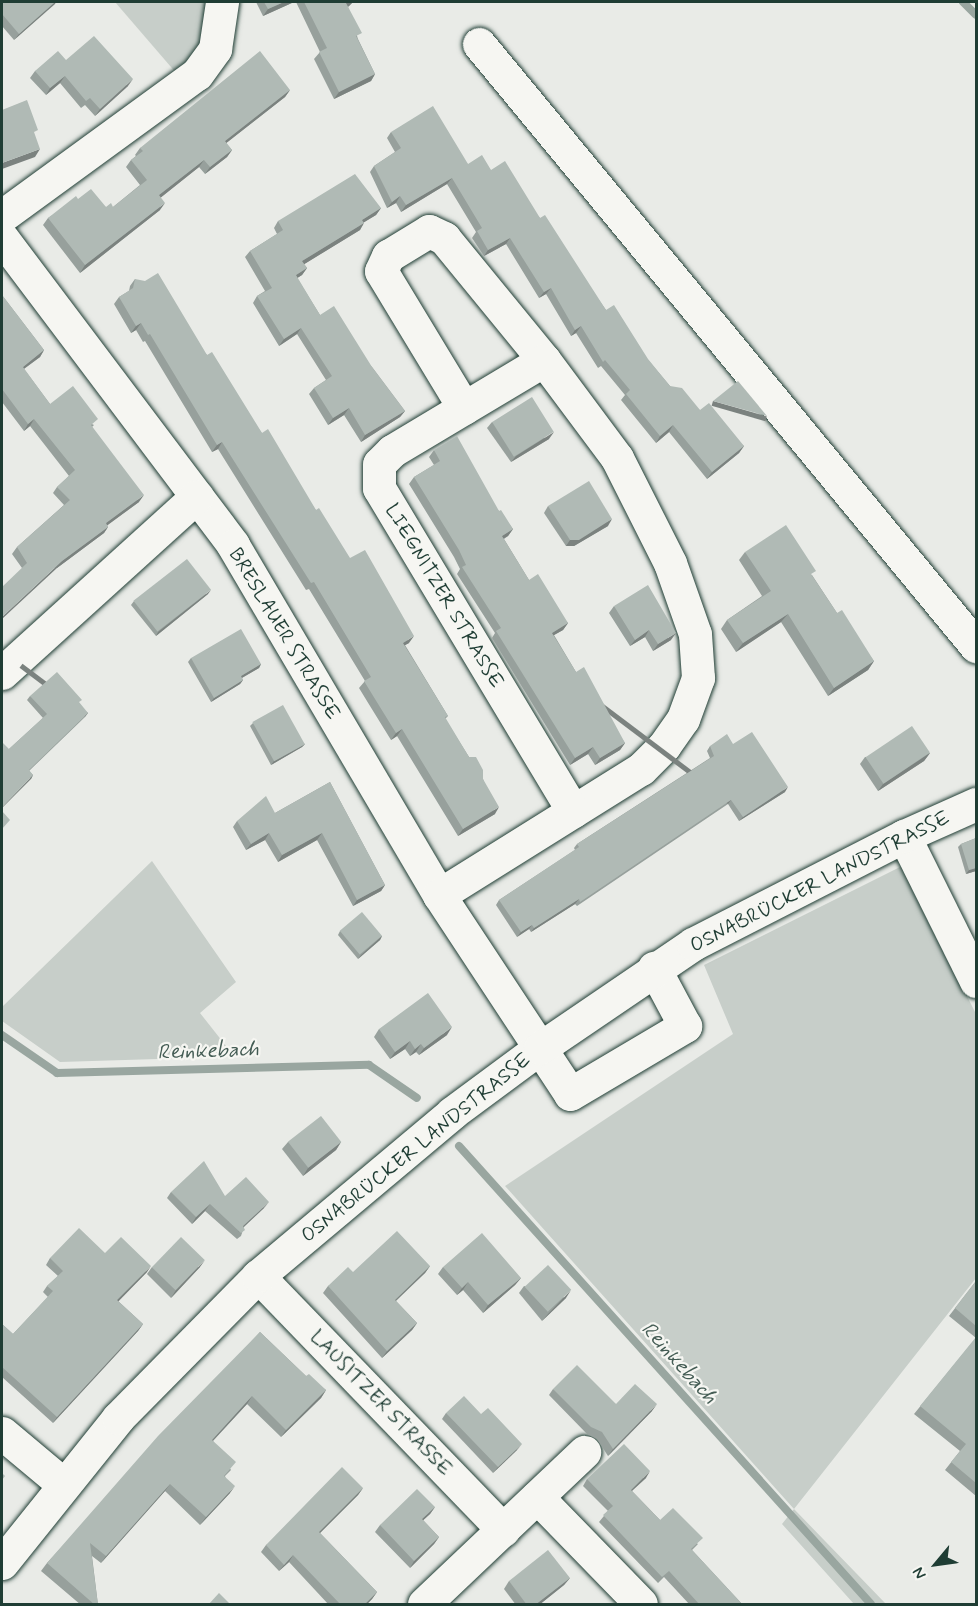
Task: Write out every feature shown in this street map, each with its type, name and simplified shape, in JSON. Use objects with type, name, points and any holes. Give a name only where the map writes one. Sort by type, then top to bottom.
[{"type":"street","points":[[2,216],[191,79],[215,49],[222,2]]},
{"type":"street","points":[[479,44],[976,646]]},
{"type":"street","points":[[439,895],[641,769],[664,746],[683,719],[698,678],[695,634],[669,563],[617,458],[544,360],[444,238],[429,231],[388,256],[381,271],[464,408]]},
{"type":"street","name":"BRESLAUER STRASSE","points":[[2,238],[233,545],[439,895],[570,1094],[685,1026],[654,968]]},
{"type":"street","name":"LIEGNITZER STRASSE","points":[[544,360],[392,450],[379,464],[379,488],[573,811]]},
{"type":"street","points":[[2,673],[197,496]]},
{"type":"street","name":"OSNABRÜCKER LANDSTRASSE","points":[[2,1563],[118,1418],[258,1276],[452,1113],[654,968],[693,944],[904,836],[976,804]]},
{"type":"street","points":[[904,836],[976,981]]},
{"type":"street","name":"LAUSITZER STRASSE","points":[[258,1276],[503,1530]]},
{"type":"street","points":[[2,1433],[63,1484]]},
{"type":"street","points":[[424,1605],[584,1452]]},
{"type":"street","points":[[537,1497],[641,1605]]},
{"type":"shaded area","points":[[115,2],[208,2],[202,42],[177,74]]},
{"type":"shaded area","points":[[152,861],[236,982],[200,1013],[230,1051],[222,1057],[60,1062],[2,1021],[2,1007]]},
{"type":"shaded area","points":[[902,866],[976,1014],[976,1278],[794,1509],[505,1186],[733,1034],[704,965]]},
{"type":"shaded area","points":[[794,1509],[886,1604],[854,1604],[782,1524]]},
{"type":"building","points":[[2,2],[55,2],[19,34],[2,14]]},
{"type":"building","points":[[264,2],[284,2],[268,9]]},
{"type":"building","points":[[304,2],[350,2],[346,3],[362,33],[356,36],[375,74],[339,92],[319,52],[327,48]]},
{"type":"building","points":[[94,36],[133,79],[100,109],[90,98],[86,101],[65,76],[50,88],[35,71],[58,51],[66,60]]},
{"type":"building","points":[[260,51],[290,90],[225,141],[232,150],[210,167],[204,160],[159,195],[165,203],[85,265],[48,218],[76,196],[78,199],[91,189],[106,207],[111,203],[113,207],[147,180],[131,160],[143,151],[140,148]]},
{"type":"building","points":[[27,100],[38,130],[34,132],[40,149],[2,163],[2,110]]},
{"type":"building","points":[[433,106],[468,164],[482,155],[491,170],[505,161],[540,218],[545,215],[606,310],[614,305],[648,359],[670,386],[682,388],[700,410],[709,403],[744,446],[712,472],[673,425],[660,436],[626,394],[630,390],[605,360],[603,362],[581,326],[575,330],[551,288],[544,292],[510,238],[488,250],[477,231],[482,228],[452,178],[406,205],[400,196],[392,202],[374,166],[401,148],[391,132]]},
{"type":"building","points":[[355,174],[381,208],[362,220],[364,223],[302,261],[307,268],[296,275],[320,315],[334,306],[372,367],[405,411],[365,435],[349,408],[333,418],[314,388],[332,376],[301,328],[284,339],[257,296],[272,288],[250,251],[283,230],[278,221]]},
{"type":"building","points":[[158,273],[207,355],[212,352],[262,433],[268,429],[316,510],[319,508],[350,558],[365,550],[414,636],[403,643],[448,716],[445,717],[469,757],[476,757],[483,770],[483,779],[499,807],[463,829],[402,729],[396,733],[364,681],[371,677],[314,582],[311,583],[222,442],[217,445],[150,334],[148,335],[141,323],[136,326],[119,297],[133,288],[135,279],[145,281]]},
{"type":"building","points":[[2,295],[44,350],[23,367],[50,404],[73,386],[98,419],[91,425],[144,495],[106,523],[108,527],[62,561],[2,617],[2,587],[27,563],[17,547],[70,500],[57,487],[75,470],[34,419],[28,424],[2,389]]},
{"type":"building","points":[[738,381],[767,416],[713,401]]},
{"type":"building","points":[[532,397],[554,432],[514,457],[492,422]]},
{"type":"building","points":[[457,436],[499,511],[501,510],[513,529],[502,536],[529,580],[538,574],[568,623],[552,633],[576,672],[584,667],[625,743],[600,758],[593,747],[575,758],[496,631],[501,628],[462,567],[466,565],[459,550],[414,477],[440,461],[434,450]]},
{"type":"building","points":[[589,481],[612,519],[579,540],[570,540],[548,506]]},
{"type":"building","points":[[786,525],[816,571],[811,574],[837,613],[842,610],[874,661],[834,688],[788,614],[743,643],[727,620],[771,591],[745,552]]},
{"type":"building","points":[[187,559],[211,590],[157,632],[133,601]]},
{"type":"building","points":[[648,585],[676,633],[658,644],[649,630],[635,640],[614,606]]},
{"type":"building","points":[[241,629],[261,664],[241,676],[243,680],[214,698],[191,658]]},
{"type":"building","points":[[57,672],[82,700],[79,702],[88,713],[29,770],[33,775],[2,807],[2,742],[9,749],[47,714],[30,696]]},
{"type":"building","points":[[283,705],[305,744],[274,761],[252,722]]},
{"type":"building","points":[[912,726],[930,753],[883,784],[866,757]]},
{"type":"building","points":[[752,732],[788,787],[743,817],[731,800],[580,902],[579,899],[534,928],[532,925],[521,932],[499,900],[579,847],[577,844],[714,756],[710,746],[727,734],[733,744]]},
{"type":"building","points":[[330,782],[385,885],[357,900],[322,833],[282,855],[269,833],[251,844],[237,821],[266,796],[275,813]]},
{"type":"building","points":[[2,811],[10,820],[2,829]]},
{"type":"building","points":[[976,838],[976,868],[969,870],[961,844]]},
{"type":"building","points":[[362,912],[382,936],[360,954],[340,931]]},
{"type":"building","points":[[428,993],[452,1027],[424,1048],[421,1044],[415,1049],[410,1041],[395,1052],[379,1029]]},
{"type":"building","points":[[321,1116],[341,1142],[308,1168],[288,1142]]},
{"type":"building","points":[[204,1161],[225,1196],[246,1177],[269,1202],[243,1226],[245,1230],[241,1233],[210,1204],[196,1217],[171,1192]]},
{"type":"building","points":[[79,1228],[105,1253],[121,1237],[151,1266],[117,1300],[143,1324],[57,1417],[2,1367],[2,1324],[13,1334],[53,1291],[47,1286],[63,1271],[50,1258]]},
{"type":"building","points":[[397,1231],[430,1266],[395,1300],[417,1323],[387,1351],[328,1286],[348,1267],[353,1272]]},
{"type":"building","points":[[482,1233],[521,1278],[488,1305],[468,1282],[462,1288],[443,1267]]},
{"type":"building","points":[[181,1237],[205,1260],[176,1290],[152,1267]]},
{"type":"building","points":[[548,1265],[571,1290],[548,1312],[525,1287]]},
{"type":"building","points":[[976,1281],[976,1326],[955,1308]]},
{"type":"building","points":[[260,1332],[306,1376],[309,1374],[326,1390],[286,1430],[252,1396],[212,1440],[236,1462],[224,1476],[235,1486],[206,1517],[170,1484],[106,1556],[90,1543],[98,1605],[95,1605],[47,1563],[158,1436]]},
{"type":"building","points":[[976,1337],[976,1483],[951,1462],[966,1444],[920,1406]]},
{"type":"building","points":[[577,1365],[616,1404],[635,1384],[657,1404],[613,1449],[602,1432],[591,1427],[553,1389]]},
{"type":"building","points":[[464,1396],[481,1414],[488,1408],[522,1444],[498,1467],[446,1413]]},
{"type":"building","points":[[624,1444],[650,1471],[631,1490],[660,1520],[673,1508],[703,1538],[691,1549],[743,1605],[700,1605],[669,1571],[662,1577],[603,1515],[613,1506],[587,1479]]},
{"type":"building","points":[[342,1467],[363,1488],[319,1532],[377,1592],[364,1605],[341,1605],[293,1555],[284,1565],[266,1545]]},
{"type":"building","points":[[417,1489],[435,1507],[422,1519],[439,1537],[414,1561],[380,1525]]},
{"type":"building","points":[[548,1550],[570,1578],[535,1605],[527,1605],[509,1581]]},
{"type":"building","points":[[219,1593],[231,1605],[208,1605]]},
{"type":"waterway","points":[[963,2],[976,15]]},
{"type":"waterway","name":"Reinkebach","points":[[2,1035],[57,1073],[369,1065],[417,1098]]},
{"type":"waterway","name":"Reinkebach","points":[[459,1146],[871,1604]]}]
